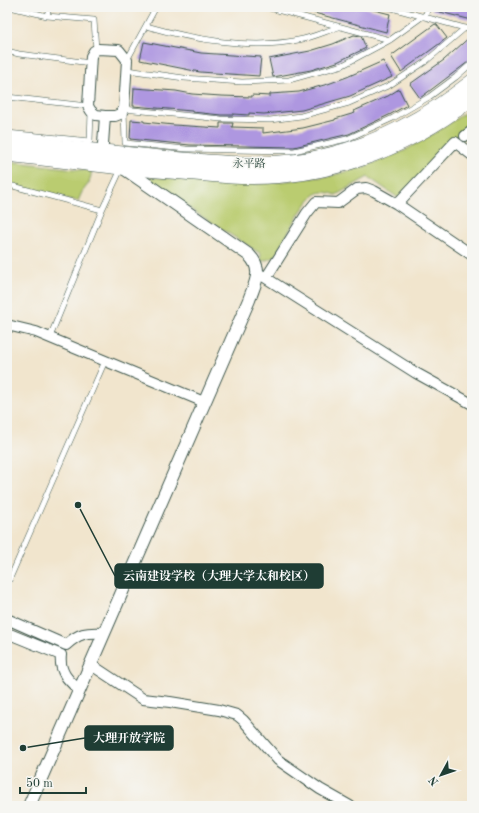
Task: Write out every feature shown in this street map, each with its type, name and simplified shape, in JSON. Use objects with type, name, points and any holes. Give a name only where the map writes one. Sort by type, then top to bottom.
[{"type":"main road","name":"永平路","points":[[7,154],[227,164],[269,164],[296,162],[329,156],[378,139],[417,121],[448,101],[472,82]]},
{"type":"main road","name":"永平路","points":[[7,142],[102,158],[122,167],[249,177],[295,174],[323,170],[373,155],[399,144],[446,117],[472,98]]},
{"type":"street","points":[[96,50],[119,50],[127,65],[124,109],[120,114],[115,116],[96,115],[90,109],[90,63],[91,56],[96,50]]},
{"type":"street","points":[[102,158],[105,116]]},
{"type":"street","points":[[397,204],[455,142],[472,155]]},
{"type":"street","points":[[122,167],[249,255],[262,275],[416,373],[472,404]]},
{"type":"street","points":[[28,806],[249,300],[262,275],[306,213],[316,202],[338,203],[357,189],[366,188],[374,190],[472,255]]},
{"type":"street","points":[[7,325],[50,337],[204,402]]},
{"type":"street","points":[[7,619],[66,645],[71,640],[90,632],[103,633]]},
{"type":"street","points":[[7,633],[61,655],[60,661],[62,671],[69,681],[79,690]]},
{"type":"street","points":[[90,664],[143,699],[212,708],[237,715],[278,760],[350,806]]},
{"type":"lane","points":[[10,7],[47,16],[94,20],[96,50]]},
{"type":"lane","points":[[47,16],[49,7]]},
{"type":"lane","points":[[156,7],[127,65],[184,78],[242,82],[289,80],[343,65],[390,40],[423,17],[426,14],[428,7]]},
{"type":"lane","points":[[266,7],[390,40]]},
{"type":"lane","points":[[388,7],[472,30]]},
{"type":"lane","points":[[146,26],[174,34],[260,44],[298,40],[339,27]]},
{"type":"lane","points":[[465,28],[425,62],[390,85],[349,102],[301,116],[270,120],[221,119],[124,109],[125,143],[186,149],[294,151],[346,139],[393,118],[429,97],[472,63]]},
{"type":"lane","points":[[7,51],[19,54],[90,63]]},
{"type":"lane","points":[[7,97],[90,109],[90,141],[7,132]]},
{"type":"lane","points":[[50,337],[102,210],[122,167]]},
{"type":"lane","points":[[7,185],[102,210]]},
{"type":"lane","points":[[7,585],[105,361]]},
{"type":"green space","points":[[472,108],[472,131],[400,199],[368,177],[336,195],[320,192],[312,197],[300,212],[275,257],[260,262],[261,254],[151,184],[151,177],[258,184],[330,176],[366,166],[404,151]]},
{"type":"green space","points":[[7,161],[92,171],[89,183],[82,192],[78,201],[7,187]]},
{"type":"building","points":[[299,7],[362,7],[390,14],[386,32],[299,9]]},
{"type":"building","points":[[432,7],[472,7],[472,20],[432,10]]},
{"type":"building","points":[[435,24],[447,38],[401,72],[391,56]]},
{"type":"building","points":[[354,35],[361,36],[366,48],[337,62],[311,70],[273,77],[269,59],[310,51],[333,44]]},
{"type":"building","points":[[472,35],[472,59],[420,98],[410,84],[444,60]]},
{"type":"building","points":[[144,42],[201,53],[261,57],[259,76],[200,72],[140,60]]},
{"type":"building","points":[[383,61],[392,77],[350,96],[302,110],[264,114],[249,113],[249,115],[221,115],[133,106],[134,88],[221,96],[270,96],[270,94],[299,92],[328,84]]},
{"type":"building","points":[[399,89],[407,105],[391,114],[349,134],[294,147],[190,145],[130,139],[131,120],[220,128],[220,123],[233,123],[232,127],[263,128],[263,133],[303,128],[355,113],[354,111],[388,96]]},
{"type":"place","name":"云南建设学校（大理大学太和校区）","points":[[78,505]]},
{"type":"place","name":"大理开放学院","points":[[23,748]]}]
